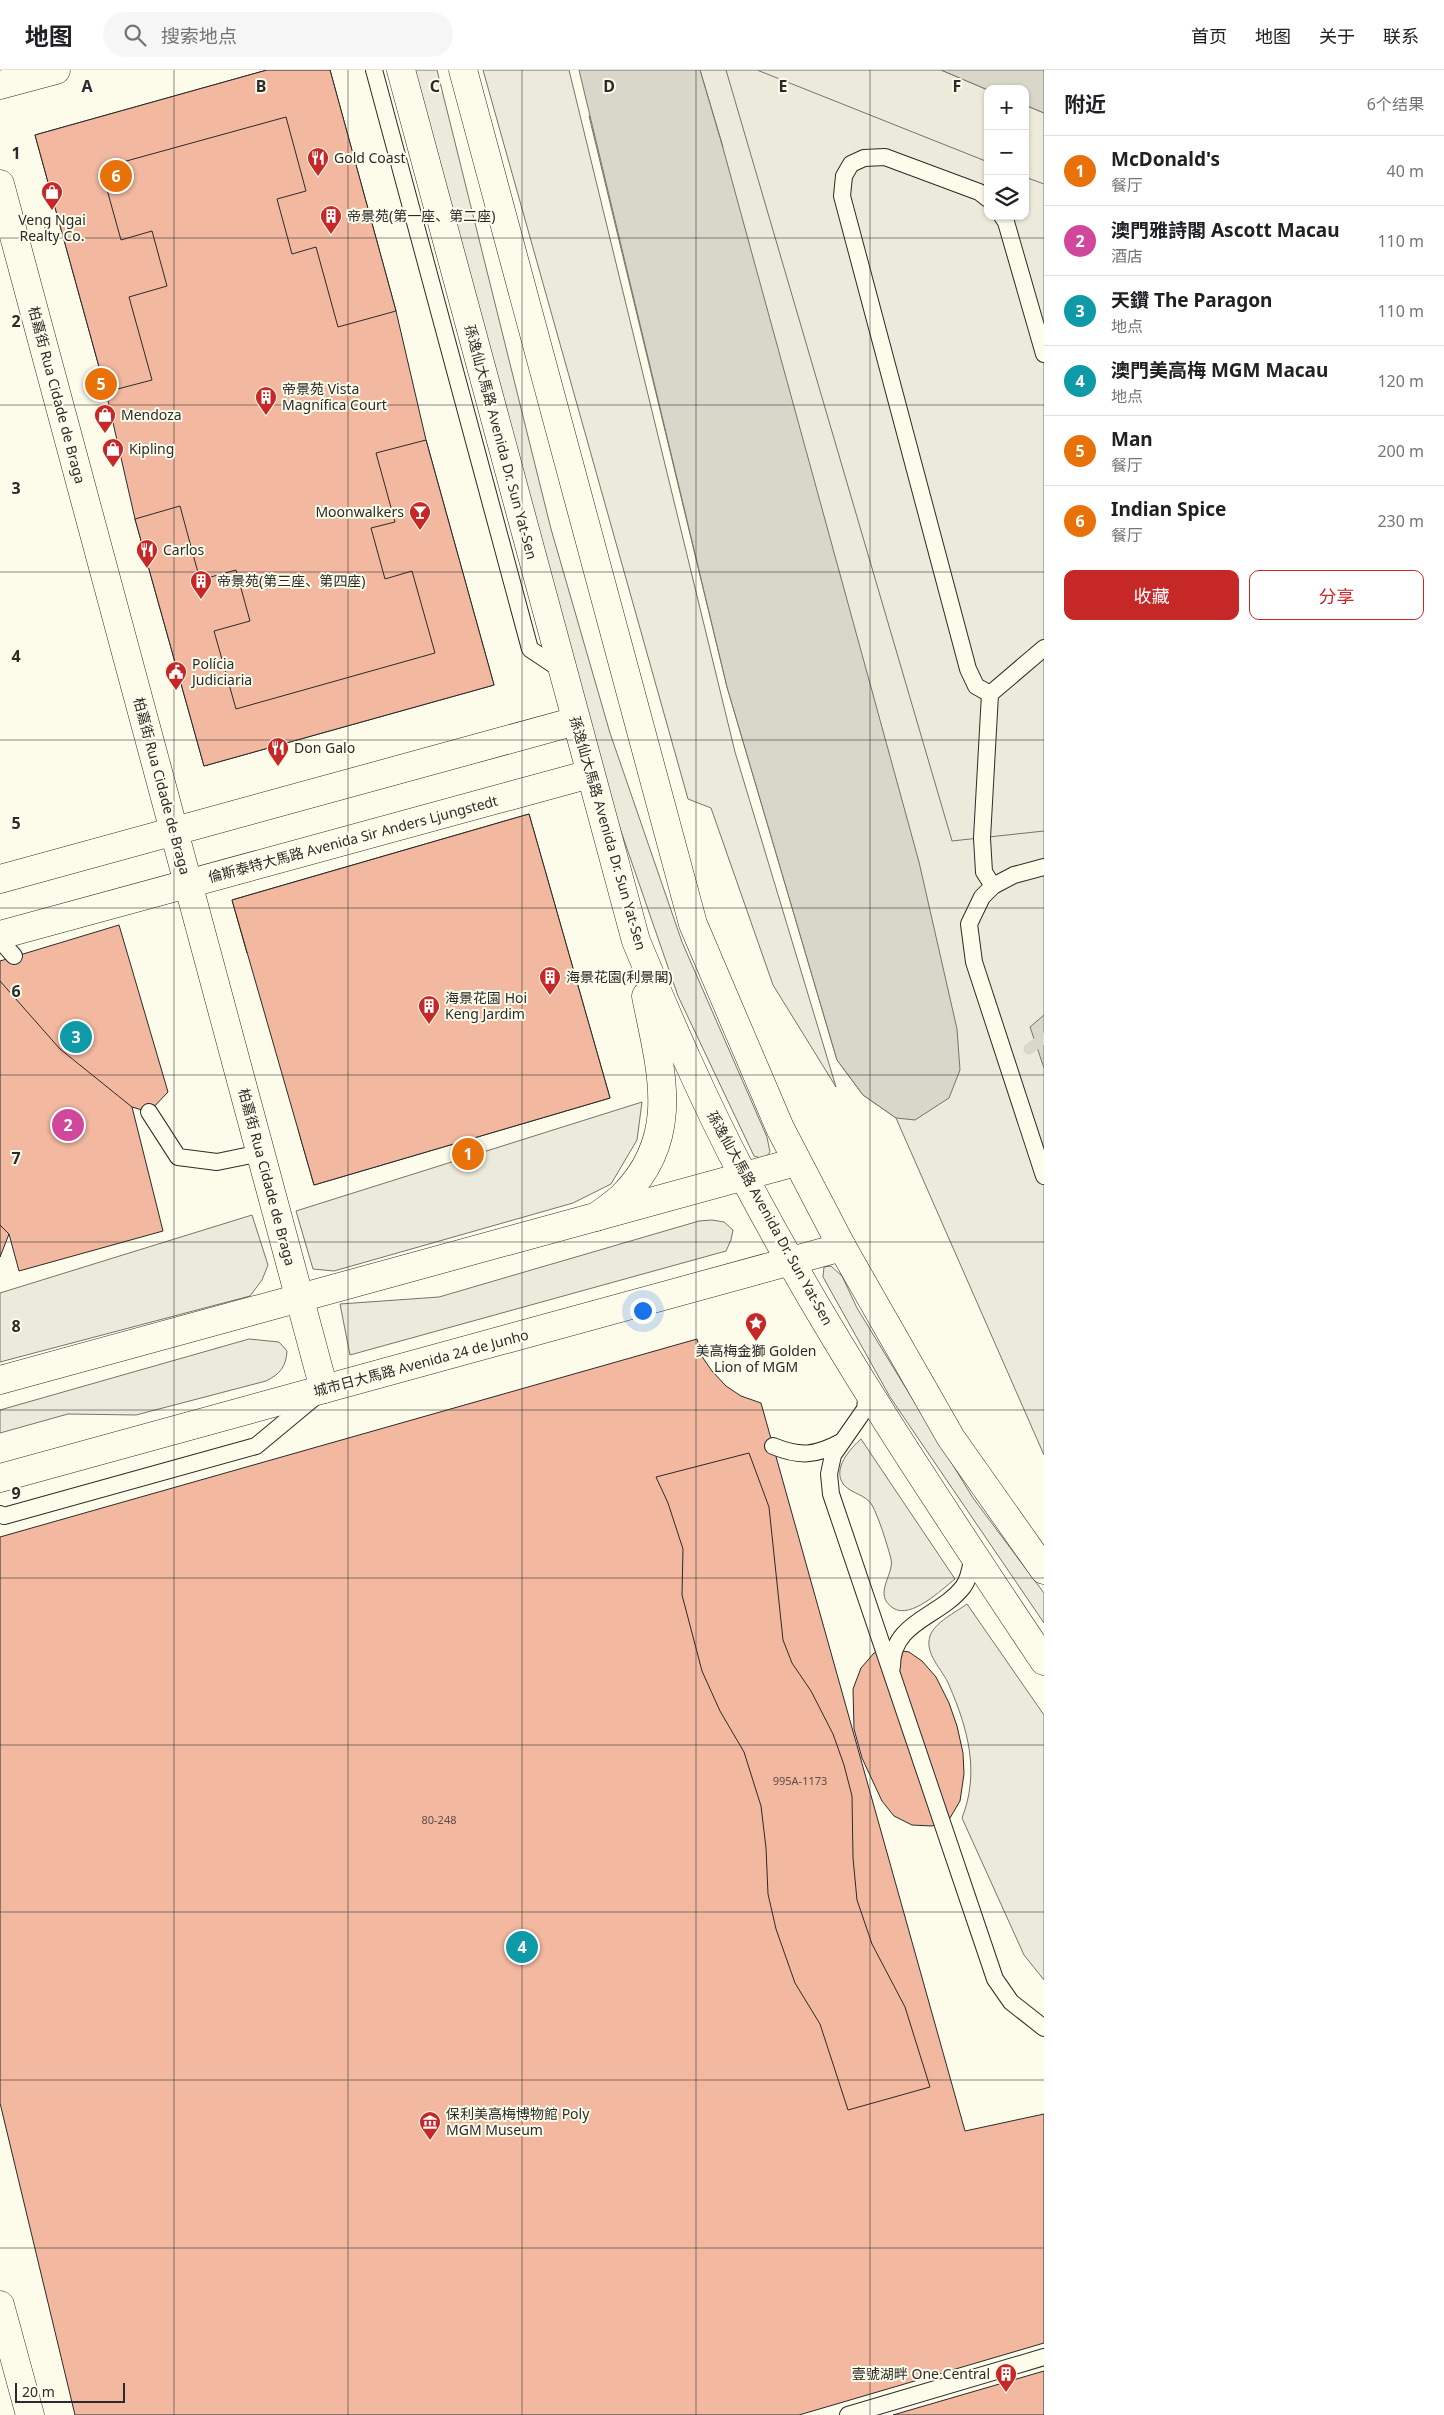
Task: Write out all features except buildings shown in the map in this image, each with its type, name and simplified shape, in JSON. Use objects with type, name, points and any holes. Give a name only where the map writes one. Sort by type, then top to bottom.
[{"type":"main road","points":[[0,85],[56,70]]},
{"type":"main road","name":"孫逸仙大馬路 Avenida Dr. Sun Yat-Sen","points":[[401,70],[636,941],[681,1050],[744,1177],[791,1262],[912,1464],[1044,1661]]},
{"type":"main road","points":[[463,70],[693,924],[755,1072],[796,1162],[842,1247],[950,1438],[1044,1570]]},
{"type":"main road","name":"柏嘉街 Rua Cidade de Braga","points":[[0,184],[324,1389]]},
{"type":"main road","points":[[0,879],[576,721]]},
{"type":"main road","name":"倫斯泰特大馬路 Avenida Sir Anders Ljungstedt","points":[[7,946],[188,884],[590,774]]},
{"type":"main road","points":[[596,1217],[623,1196],[645,1167],[657,1141],[664,1111],[663,1086],[636,941]]},
{"type":"main road","points":[[0,1380],[796,1162]]},
{"type":"main road","name":"城市日大馬路 Avenida 24 de Junho","points":[[0,1478],[842,1247]]},
{"type":"main road","points":[[0,2308],[30,2415]]},
{"type":"lane","points":[[374,70],[530,648],[563,671]]},
{"type":"lane","points":[[984,196],[979,192],[885,157],[864,158],[851,164],[844,176],[842,196],[968,669],[976,686],[990,694]]},
{"type":"lane","points":[[1005,220],[1044,354]]},
{"type":"lane","points":[[993,886],[984,872],[982,838],[990,694],[1044,648]]},
{"type":"lane","points":[[1044,867],[1014,875],[993,886],[982,897],[969,924],[974,962],[1044,1176]]},
{"type":"lane","points":[[0,940],[7,946]]},
{"type":"lane","points":[[149,1112],[178,1157],[217,1162],[260,1153]]},
{"type":"lane","points":[[0,1514],[4,1516],[256,1446],[324,1389]]},
{"type":"lane","points":[[867,1390],[865,1409],[833,1455],[829,1474],[831,1494],[995,1979],[1011,2002],[1044,2028]]},
{"type":"lane","points":[[773,1446],[789,1452],[822,1453],[841,1442]]},
{"type":"lane","points":[[892,1675],[892,1655],[903,1634],[948,1601],[964,1586],[973,1554]]},
{"type":"lane","points":[[848,2415],[1044,2357]]},
{"type":"shaded area","points":[[407,70],[437,70],[551,529],[610,733],[682,942],[767,1137],[770,1152],[764,1159],[754,1156],[678,996],[577,704]]},
{"type":"shaded area","points":[[483,70],[569,70],[735,752],[836,1087],[773,985],[711,808],[688,799]]},
{"type":"shaded area","points":[[579,70],[700,70],[919,862],[957,1029],[960,1070],[949,1098],[915,1120],[896,1118],[863,1095],[837,1060],[727,687]]},
{"type":"shaded area","points":[[700,70],[941,70],[984,88],[984,220],[1029,220],[1029,107],[1044,113],[1044,1455],[896,1118],[863,1095],[837,1060],[727,687],[589,116],[630,129],[723,147]]},
{"type":"shaded area","points":[[726,70],[757,70],[984,160],[984,220],[1029,220],[1029,178],[1044,184],[1044,831],[952,841]]},
{"type":"shaded area","points":[[941,70],[1044,70],[1044,113],[1029,107],[1029,85],[984,85],[984,88]]},
{"type":"shaded area","points":[[1044,1015],[1044,1068],[1030,1027]]},
{"type":"shaded area","points":[[642,1102],[637,1140],[611,1184],[573,1203],[334,1271],[313,1269],[296,1211]]},
{"type":"shaded area","points":[[252,1215],[268,1265],[262,1280],[250,1296],[0,1362],[0,1293]]},
{"type":"shaded area","points":[[712,1220],[724,1222],[733,1230],[726,1251],[350,1355],[340,1304],[439,1297],[699,1221]]},
{"type":"shaded area","points":[[831,1266],[842,1276],[857,1308],[973,1498],[1044,1593],[1044,1623],[890,1397],[823,1277],[824,1267]]},
{"type":"shaded area","points":[[249,1339],[279,1342],[287,1351],[281,1369],[275,1376],[266,1381],[136,1415],[68,1414],[0,1433],[0,1410]]},
{"type":"shaded area","points":[[861,1439],[955,1579],[926,1602],[908,1610],[900,1611],[893,1608],[884,1597],[891,1559],[872,1505],[866,1498],[847,1488],[841,1479],[840,1472],[844,1459]]},
{"type":"shaded area","points":[[967,1604],[1044,1715],[1044,1980],[1024,1955],[962,1818],[970,1784],[971,1767],[966,1734],[956,1701],[946,1679],[935,1662],[929,1643],[932,1631],[946,1618]]},
{"type":"waterway","points":[[1029,1049],[1044,1038]]},
{"type":"place","name":"Indian Spice","points":[[116,176]]},
{"type":"place","name":"Gold Coast","points":[[318,177]]},
{"type":"place","name":"Veng Ngai Realty Co.","points":[[52,211]]},
{"type":"place","name":"帝景苑(第一座、第二座)","points":[[331,235]]},
{"type":"place","name":"Man","points":[[101,384]]},
{"type":"place","name":"帝景苑 Vista Magnífica Court","points":[[266,416]]},
{"type":"place","name":"Mendoza","points":[[105,434]]},
{"type":"place","name":"Kipling","points":[[113,468]]},
{"type":"place","name":"Moonwalkers","points":[[420,531]]},
{"type":"place","name":"Carlos","points":[[147,569]]},
{"type":"place","name":"帝景苑(第三座、第四座)","points":[[201,600]]},
{"type":"place","name":"Polícia Judiciaria","points":[[176,691]]},
{"type":"place","name":"Don Galo","points":[[278,767]]},
{"type":"place","name":"海景花園(利景閣)","points":[[550,996]]},
{"type":"place","name":"海景花園 Hoi Keng Jardim","points":[[429,1025]]},
{"type":"place","name":"天鑽 The Paragon","points":[[76,1037]]},
{"type":"place","name":"澳門雅詩閣 Ascott Macau","points":[[68,1125]]},
{"type":"place","name":"McDonald's","points":[[468,1154]]},
{"type":"place","name":"美高梅金獅 Golden Lion of MGM","points":[[756,1342]]},
{"type":"place","name":"澳門美高梅 MGM Macau","points":[[522,1947]]},
{"type":"place","name":"保利美高梅博物館 Poly MGM Museum","points":[[430,2141]]},
{"type":"place","name":"壹號湖畔 One Central","points":[[1006,2393]]}]
